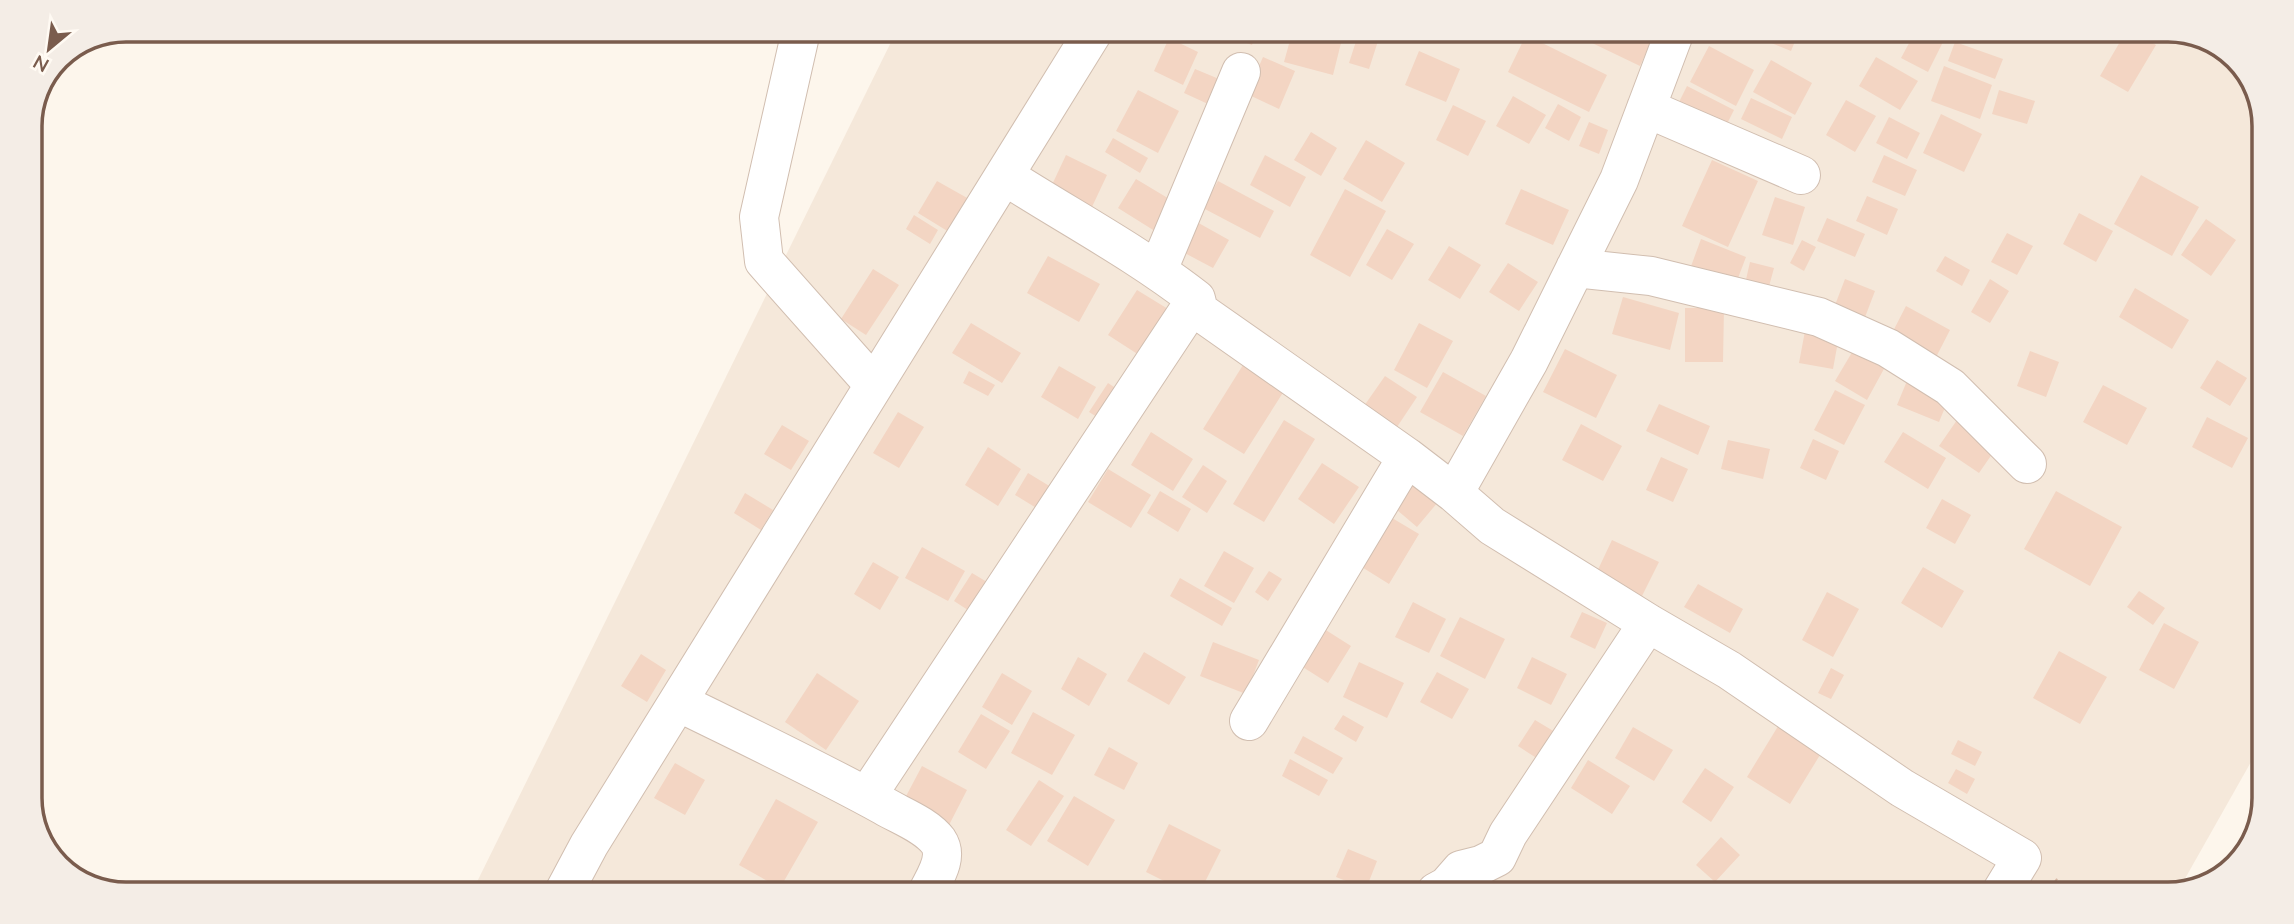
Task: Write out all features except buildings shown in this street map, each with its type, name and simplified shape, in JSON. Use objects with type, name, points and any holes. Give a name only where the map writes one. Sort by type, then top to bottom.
[{"type":"street","points":[[799,42],[759,217],[764,261],[874,385]]},
{"type":"street","points":[[569,882],[589,845],[1087,42]]},
{"type":"street","points":[[1454,493],[1529,360],[1619,180],[1671,42]]},
{"type":"street","points":[[1158,270],[1241,72]]},
{"type":"street","points":[[1646,108],[1801,176]]},
{"type":"street","points":[[1005,176],[1158,270],[1196,299],[1199,311],[1406,457],[1492,526],[1648,623],[1730,670],[1902,788],[2022,858],[2007,882]]},
{"type":"street","points":[[1575,268],[1651,276],[1819,317],[1888,348],[1950,387],[2027,464]]},
{"type":"street","points":[[867,796],[1196,299]]},
{"type":"street","points":[[1249,721],[1406,457]]},
{"type":"street","points":[[1450,882],[1461,870],[1497,857],[1508,834],[1648,623]]},
{"type":"street","points":[[678,702],[867,796],[920,826],[938,842],[942,855],[932,882]]},
{"type":"shaded area","points":[[891,42],[2168,42],[2195,46],[2215,56],[2235,75],[2246,94],[2252,121],[2252,760],[2184,880],[477,882]]}]
